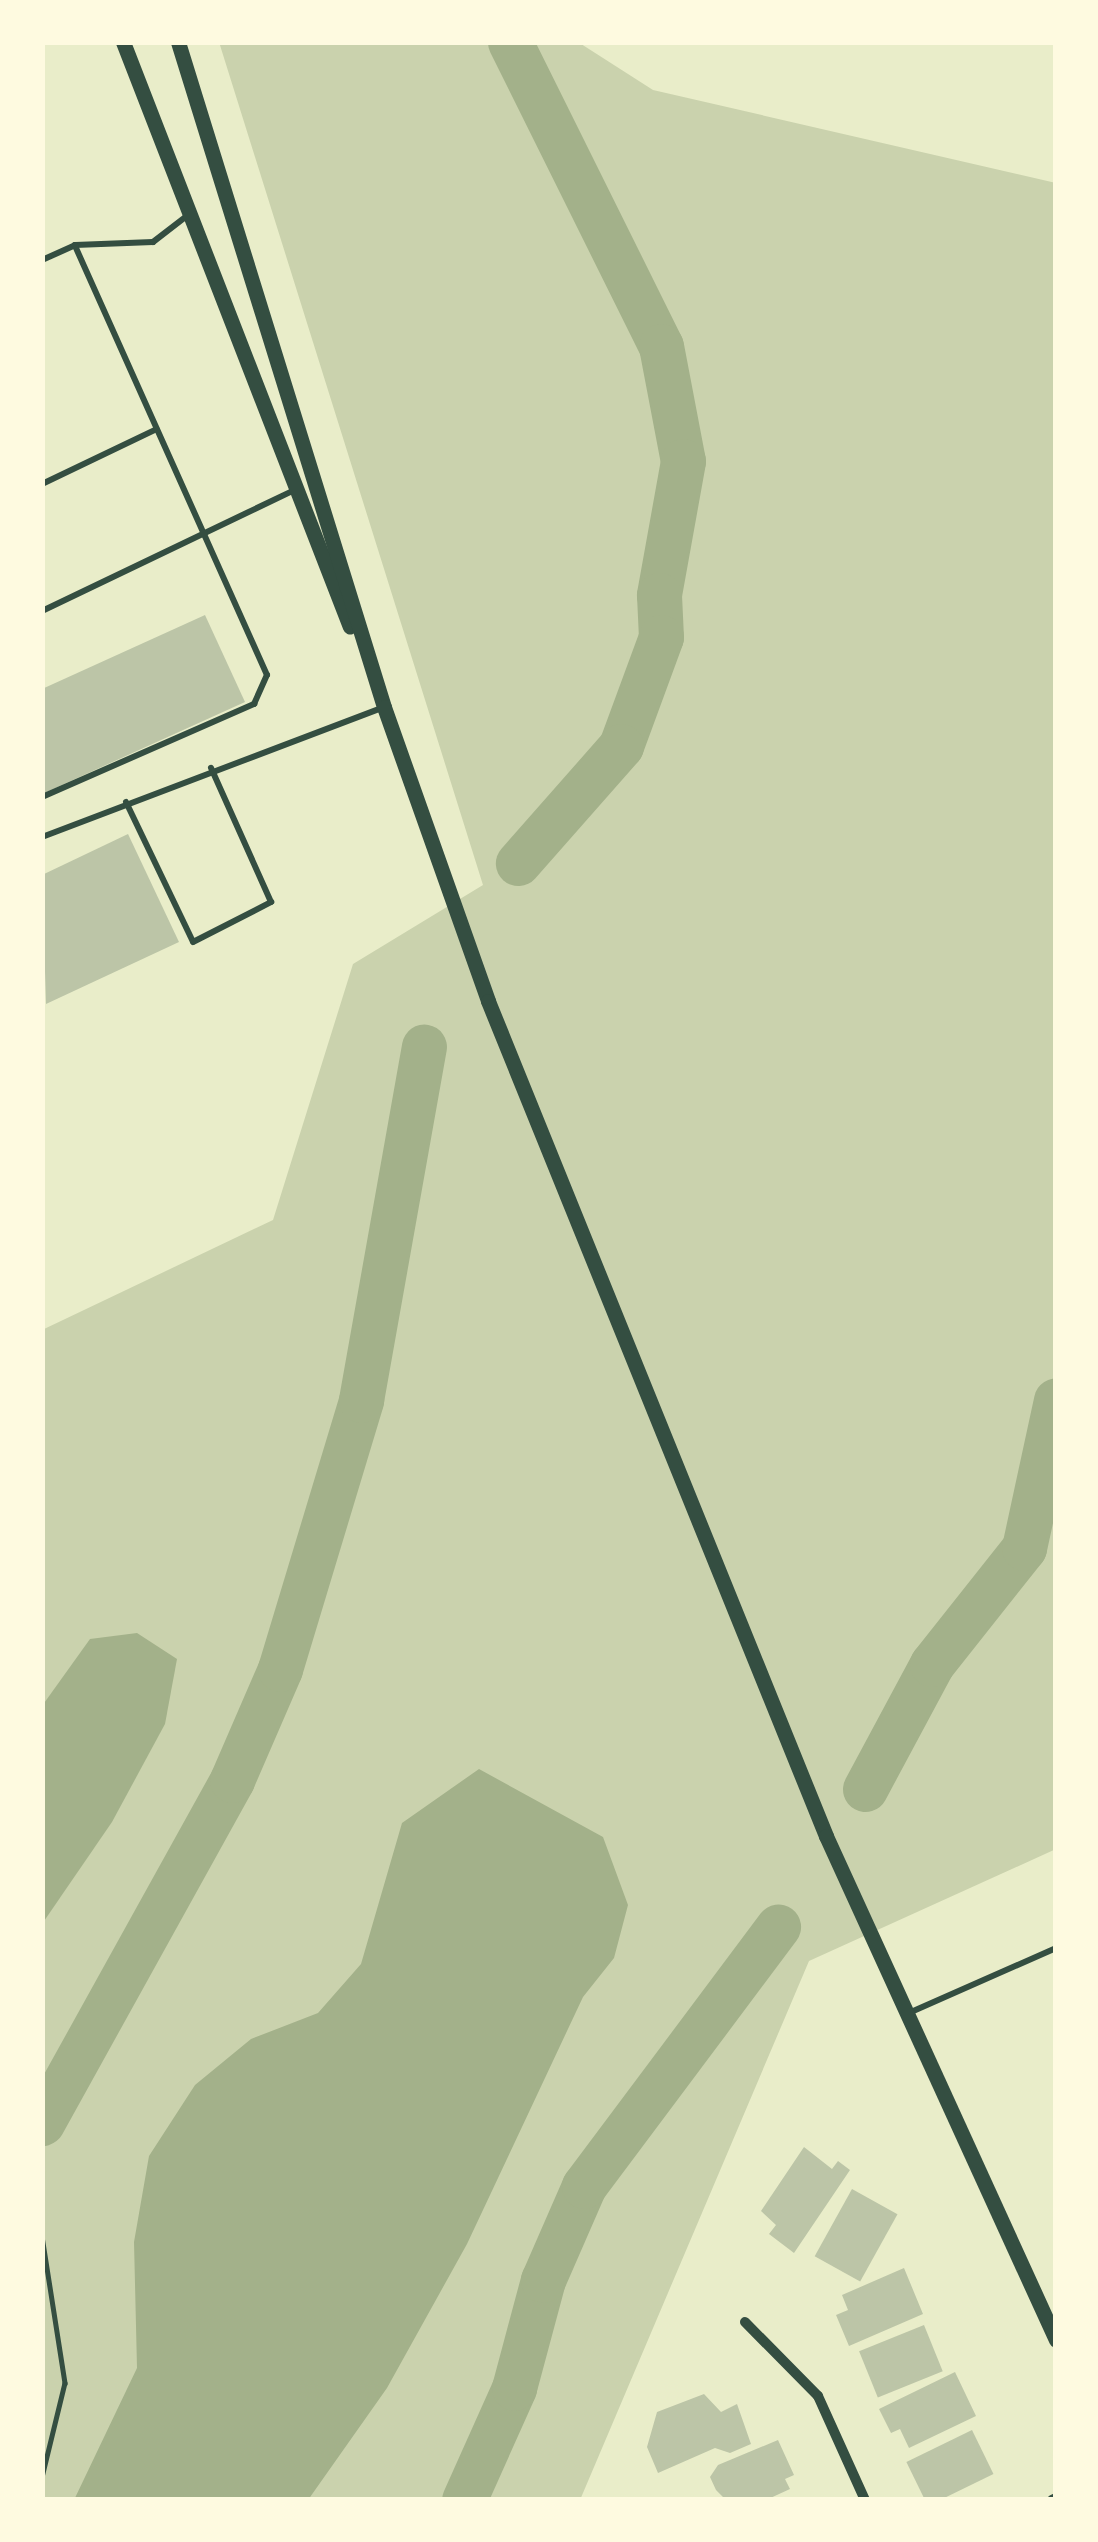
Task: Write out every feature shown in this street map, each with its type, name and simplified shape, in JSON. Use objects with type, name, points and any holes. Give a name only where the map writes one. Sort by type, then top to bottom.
[{"type":"main road","points":[[123,42],[293,490],[384,707]]},
{"type":"main road","points":[[178,42],[384,707],[523,1090],[907,2014],[1056,2340]]},
{"type":"street","points":[[745,2322],[818,2396],[865,2500]]},
{"type":"lane","points":[[42,260],[75,245],[153,242],[188,215]]},
{"type":"lane","points":[[42,797],[254,704],[267,675],[75,245]]},
{"type":"lane","points":[[42,484],[157,429]]},
{"type":"lane","points":[[42,611],[293,490]]},
{"type":"lane","points":[[42,837],[211,768],[384,707]]},
{"type":"lane","points":[[126,802],[193,942],[271,902],[211,768]]},
{"type":"lane","points":[[907,2014],[1056,1948]]},
{"type":"path","points":[[42,2236],[65,2383],[42,2476]]},
{"type":"shaded area","points":[[219,42],[578,42],[653,90],[1056,183],[1056,1849],[809,1961],[580,2500],[42,2500],[42,1330],[273,1220],[353,964],[483,885]]},
{"type":"shaded area","points":[[137,1633],[177,1659],[165,1724],[112,1822],[42,1924],[42,1706],[90,1639]]},
{"type":"shaded area","points":[[479,1769],[603,1837],[628,1905],[614,1958],[583,1997],[467,2244],[387,2388],[308,2500],[74,2500],[137,2368],[134,2242],[149,2156],[195,2085],[251,2039],[318,2013],[361,1964],[402,1823]]},
{"type":"building","points":[[205,615],[245,702],[42,794],[42,689]]},
{"type":"building","points":[[128,834],[179,942],[46,1004],[42,875]]},
{"type":"building","points":[[804,2147],[832,2169],[838,2161],[850,2170],[794,2253],[769,2234],[776,2225],[761,2211]]},
{"type":"building","points":[[852,2189],[897,2214],[860,2282],[815,2256]]},
{"type":"building","points":[[904,2268],[923,2314],[849,2346],[836,2315],[848,2310],[842,2295]]},
{"type":"building","points":[[924,2325],[943,2371],[878,2398],[859,2351]]},
{"type":"building","points":[[955,2372],[976,2416],[909,2448],[900,2429],[891,2433],[879,2409]]},
{"type":"building","points":[[704,2394],[721,2412],[737,2404],[751,2444],[730,2453],[715,2448],[658,2473],[647,2447],[657,2412]]},
{"type":"building","points":[[972,2430],[993,2474],[940,2500],[925,2500],[906,2462]]},
{"type":"building","points":[[778,2440],[794,2475],[785,2479],[790,2489],[766,2500],[726,2500],[716,2490],[710,2477],[718,2465]]},
{"type":"waterway","points":[[510,42],[661,346],[683,461],[659,595],[661,637],[621,746],[518,863]]},
{"type":"waterway","points":[[42,2123],[232,1780],[280,1669],[361,1400],[424,1047]]},
{"type":"waterway","points":[[865,1789],[932,1664],[1024,1548],[1056,1400]]},
{"type":"waterway","points":[[464,2500],[514,2388],[543,2280],[584,2186],[778,1927]]}]
